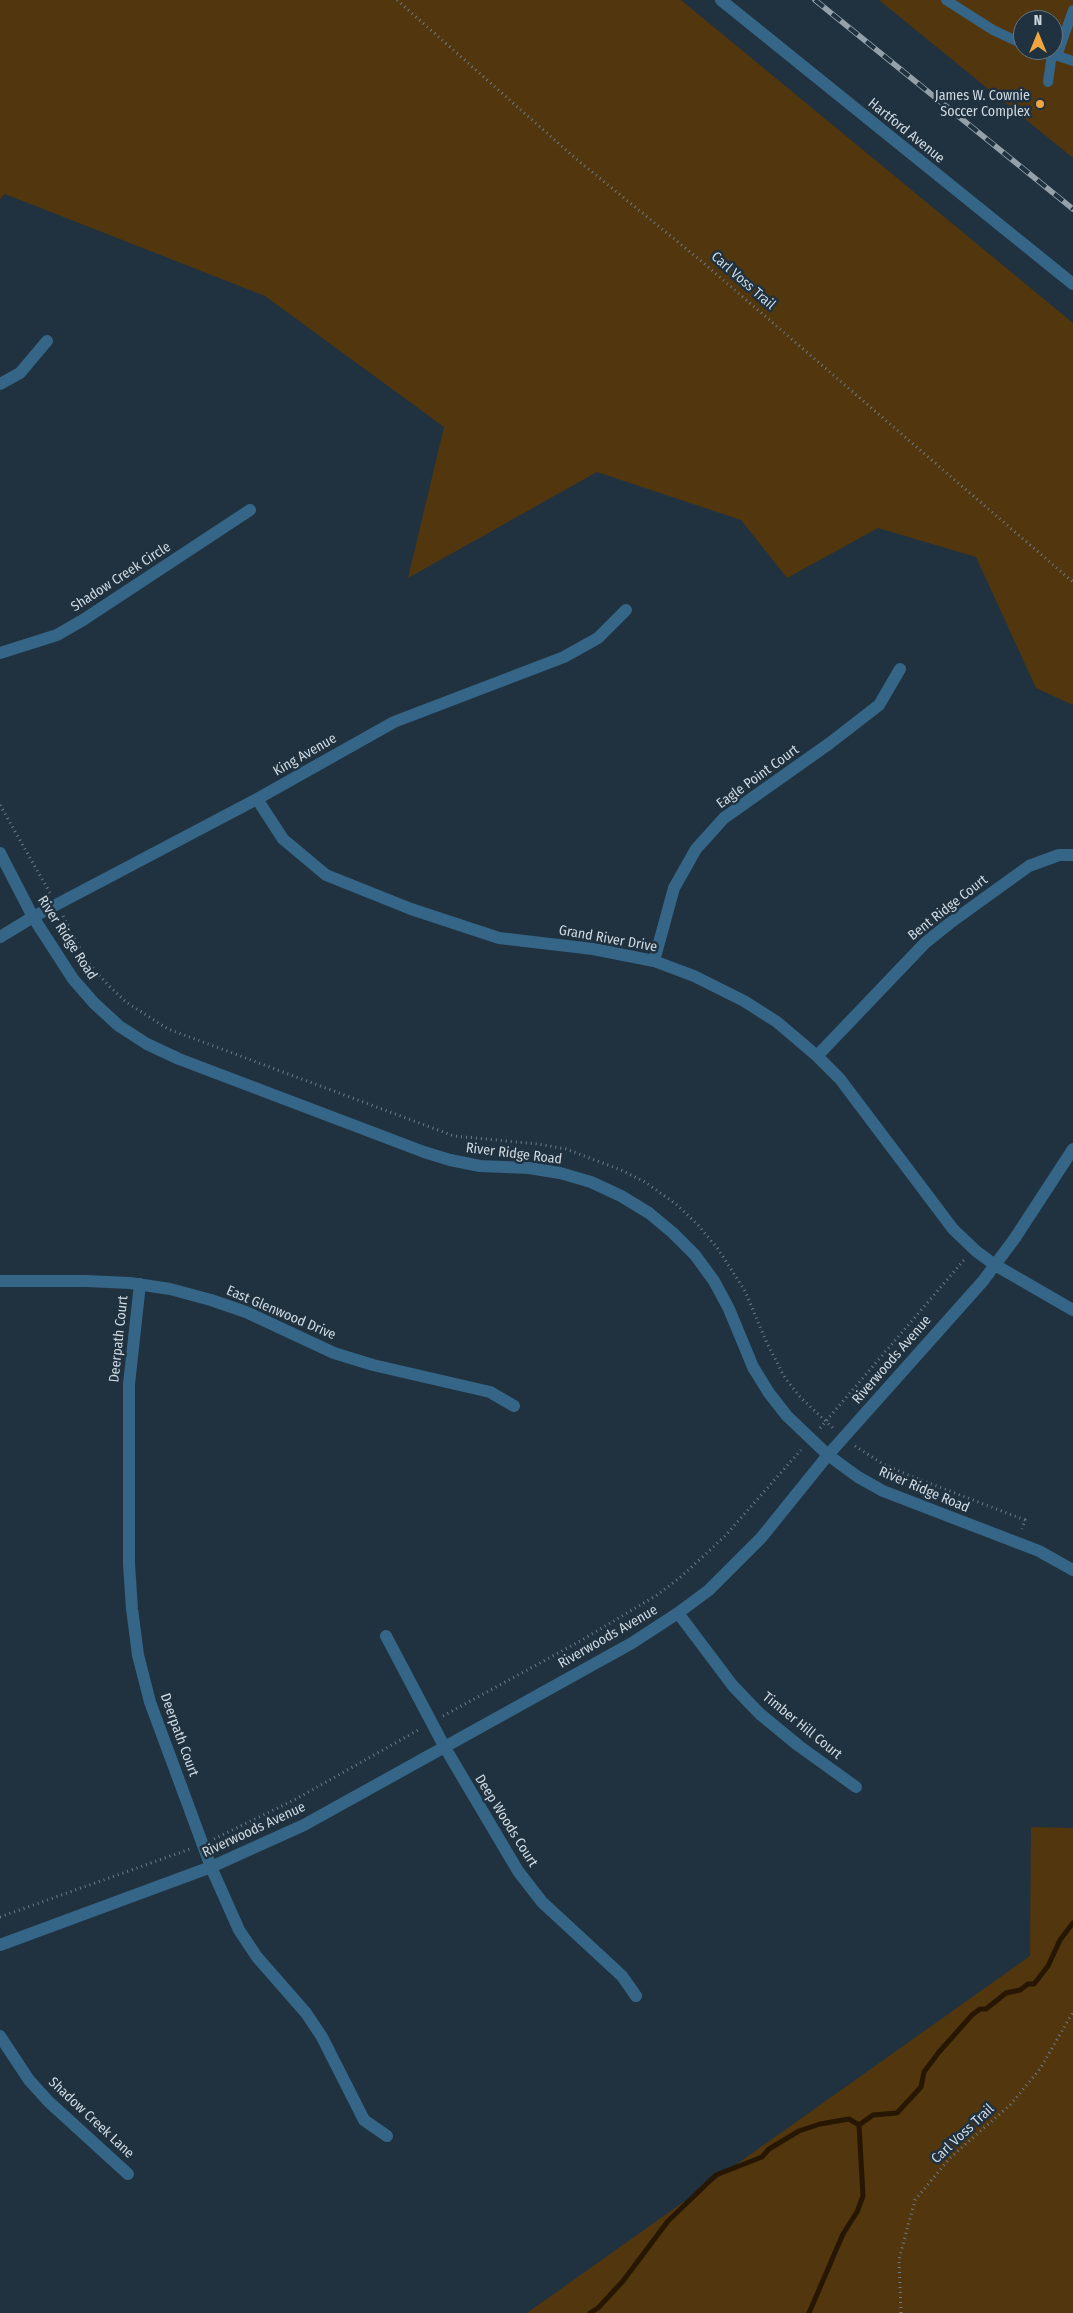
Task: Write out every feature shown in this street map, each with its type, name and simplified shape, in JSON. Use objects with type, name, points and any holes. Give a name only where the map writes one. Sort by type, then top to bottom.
[{"type":"street","name":"Hartford Avenue","points":[[721,0],[1073,284]]},
{"type":"street","points":[[0,384],[20,373],[47,341]]},
{"type":"street","name":"Shadow Creek Circle","points":[[0,653],[57,635],[83,620],[250,510]]},
{"type":"street","name":"King Avenue","points":[[0,937],[33,916],[258,800],[394,722],[564,657],[598,638],[626,610]]},
{"type":"street","name":"Eagle Point Court","points":[[654,961],[674,888],[696,850],[724,818],[830,743],[879,705],[900,669]]},
{"type":"street","name":"Grand River Drive","points":[[258,800],[283,839],[326,875],[402,906],[500,938],[593,950],[654,961],[694,976],[744,1001],[777,1022],[817,1056],[840,1079],[866,1112],[932,1205],[976,1251],[995,1265],[1073,1310]]},
{"type":"street","name":"River Ridge Road","points":[[0,852],[33,916],[73,979],[94,1004],[119,1026],[147,1044],[179,1059],[424,1152],[480,1166],[529,1168],[560,1173],[606,1189],[649,1213],[673,1233],[695,1256],[714,1281],[729,1309],[753,1367],[769,1393],[787,1416],[828,1456],[858,1477],[883,1491],[1040,1551],[1073,1570]]},
{"type":"street","name":"Bent Ridge Court","points":[[817,1056],[925,943],[950,923],[1029,866],[1058,855],[1073,855]]},
{"type":"street","name":"Riverwoods Avenue","points":[[0,1945],[212,1867],[304,1825],[632,1643],[678,1613],[709,1590],[740,1561],[828,1456],[995,1265],[1073,1149]]},
{"type":"street","name":"East Glenwood Drive","points":[[0,1281],[86,1281],[140,1284],[211,1300],[246,1312],[334,1353],[373,1365],[490,1392],[514,1406]]},
{"type":"street","name":"Deerpath Court","points":[[140,1284],[129,1384],[129,1564],[138,1654],[150,1702],[212,1867],[240,1930],[257,1957],[306,2013],[322,2037],[364,2120],[388,2136]]},
{"type":"street","name":"Timber Hill Court","points":[[678,1613],[733,1686],[760,1714],[799,1746],[856,1788]]},
{"type":"street","name":"Deep Woods Court","points":[[386,1636],[444,1746],[518,1871],[555,1914],[622,1976],[636,1996]]},
{"type":"street","name":"Shadow Creek Lane","points":[[0,2036],[29,2080],[49,2102],[128,2174]]},
{"type":"lane","points":[[946,0],[993,30],[1013,39]]},
{"type":"lane","points":[[1063,34],[1073,10]]},
{"type":"lane","points":[[1048,82],[1053,60]]},
{"type":"path","name":"Carl Voss Trail","points":[[397,0],[575,158],[708,266],[1073,582]]},
{"type":"path","points":[[0,805],[52,895]]},
{"type":"path","points":[[817,1432],[966,1258]]},
{"type":"path","points":[[853,1445],[868,1456],[908,1475],[1025,1520],[1019,1537]]},
{"type":"path","points":[[440,1718],[582,1640],[657,1595],[682,1576],[725,1536],[802,1448]]},
{"type":"path","points":[[211,1841],[288,1803],[422,1727]]},
{"type":"path","points":[[0,1917],[192,1848]]},
{"type":"path","name":"Carl Voss Trail","points":[[901,2313],[899,2259],[915,2200],[950,2158],[1010,2105],[1040,2069],[1073,2012]]},
{"type":"shaded area","points":[[0,0],[681,0],[1073,323],[1073,705],[1036,688],[976,557],[878,528],[787,578],[741,520],[597,472],[408,578],[444,427],[265,296],[5,194],[0,199]]},
{"type":"shaded area","name":"James W. Cownie Soccer Complex","points":[[879,0],[1073,0],[1073,158]]},
{"type":"shaded area","points":[[1031,1827],[1073,1828],[1073,2313],[527,2313],[1030,1956]]},
{"type":"waterway","points":[[859,2125],[873,2115],[897,2113],[921,2087],[924,2072],[939,2052],[972,2015],[980,2009],[986,2009],[1006,1993],[1020,1990],[1028,1984],[1034,1984],[1048,1966],[1060,1940],[1073,1923]]},
{"type":"waterway","points":[[590,2313],[598,2308],[623,2281],[668,2221],[716,2175],[762,2157],[769,2149],[799,2131],[820,2124],[849,2119],[859,2125]]},
{"type":"waterway","points":[[809,2313],[843,2234],[857,2212],[863,2196],[859,2125]]},
{"type":"railway","points":[[815,0],[1073,209]]},
{"type":"place","name":"James W. Cownie Soccer Complex","points":[[1040,104]]}]
